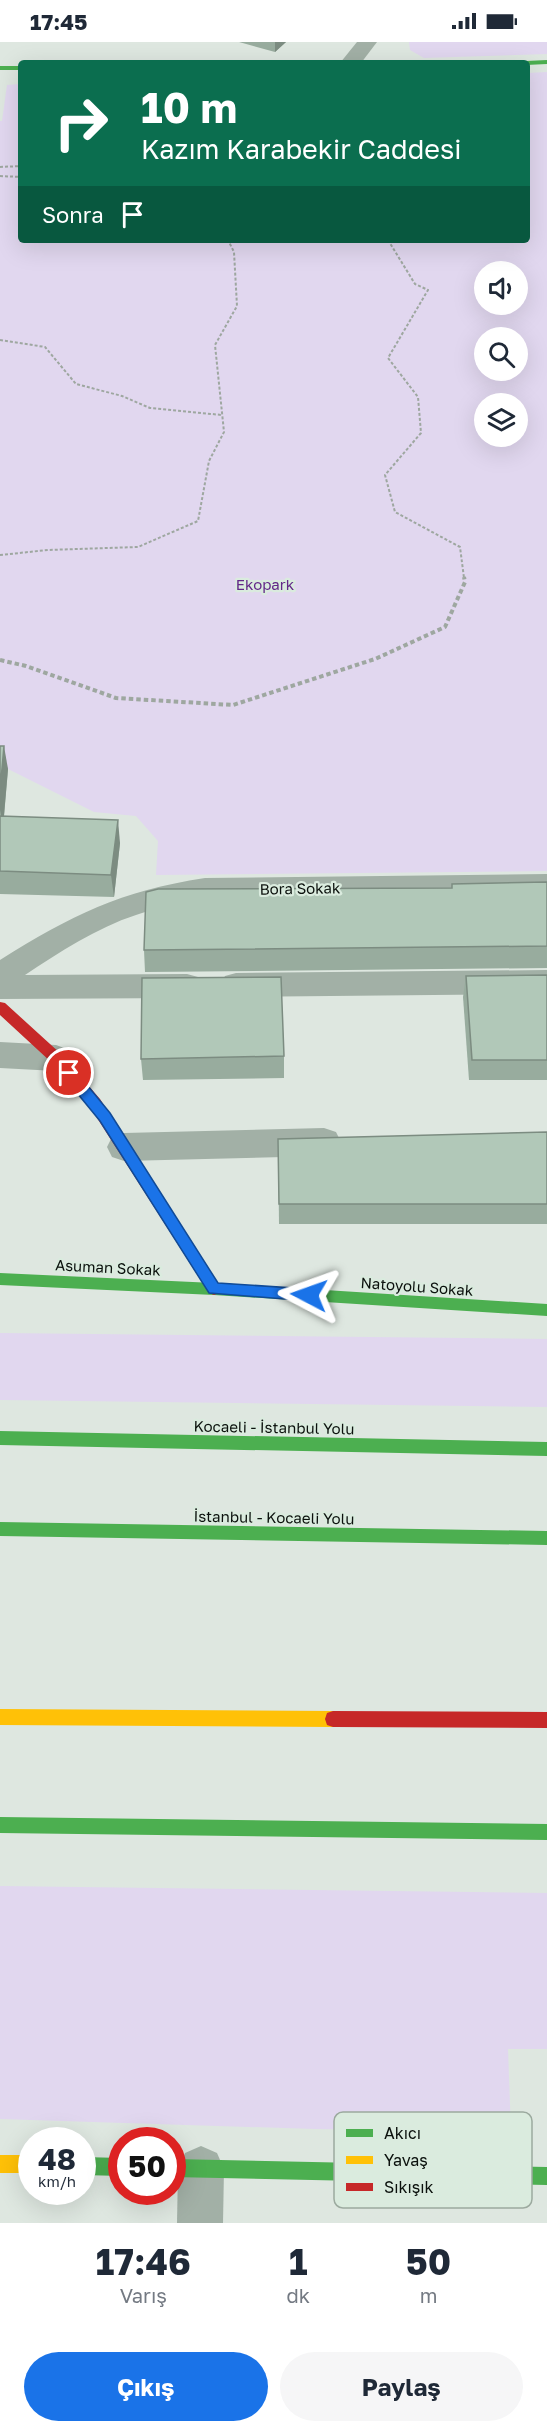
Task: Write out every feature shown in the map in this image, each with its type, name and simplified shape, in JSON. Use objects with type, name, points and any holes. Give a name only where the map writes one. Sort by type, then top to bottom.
[{"type":"main road","points":[[530,63],[547,62]]},
{"type":"main road","points":[[0,68],[18,68]]},
{"type":"main road","points":[[0,1007],[56,1058],[95,1103],[214,1289]]},
{"type":"main road","name":"Asuman Sokak","points":[[0,1279],[214,1289]]},
{"type":"main road","name":"Natoyolu Sokak","points":[[214,1289],[547,1310]]},
{"type":"main road","name":"Kocaeli - İstanbul Yolu","points":[[0,1438],[547,1449]]},
{"type":"main road","name":"İstanbul - Kocaeli Yolu","points":[[0,1529],[547,1538]]},
{"type":"main road","points":[[0,1717],[547,1720]]},
{"type":"main road","points":[[0,1825],[547,1832]]},
{"type":"main road","points":[[0,2164],[18,2164]]},
{"type":"main road","points":[[187,2169],[334,2172]]},
{"type":"main road","points":[[532,2176],[547,2176]]},
{"type":"street","points":[[352,60],[367,42]]},
{"type":"street","name":"Bora Sokak","points":[[0,975],[113,911],[157,897],[205,889],[547,885]]},
{"type":"street","points":[[0,987],[547,982]]},
{"type":"street","points":[[0,1055],[56,1058]]},
{"type":"street","points":[[124,1147],[359,1142]]},
{"type":"street","points":[[187,2169],[200,2223]]},
{"type":"path","points":[[0,167],[18,166]]},
{"type":"path","points":[[0,176],[18,177]]},
{"type":"path","points":[[0,555],[48,550],[138,547],[198,521],[209,461],[224,432],[215,345],[237,306],[234,252],[230,243]]},
{"type":"path","points":[[0,660],[26,666],[116,698],[233,705],[375,658],[445,627],[465,582],[460,547],[395,512],[385,475],[421,433],[418,397],[388,358],[428,290],[415,284],[390,243]]},
{"type":"path","points":[[0,340],[45,347],[76,384],[122,396],[150,408],[222,415]]},
{"type":"green space","points":[[409,42],[547,42],[547,54],[424,58],[410,50]]},
{"type":"green space","name":"Ekopark","points":[[547,72],[547,871],[156,875],[158,841],[136,816],[94,812],[8,769],[0,769],[0,121],[2,121],[7,85],[18,84],[18,243],[530,243],[530,73]]},
{"type":"green space","points":[[0,1333],[547,1339],[547,1407],[0,1400]]},
{"type":"green space","points":[[0,1886],[547,1893],[547,2049],[508,2049],[510,2112],[334,2112],[334,2129],[0,2119]]},
{"type":"building","points":[[0,746],[4,746],[0,791]]},
{"type":"building","points":[[0,816],[118,820],[111,875],[0,871]]},
{"type":"building","points":[[547,882],[547,946],[144,950],[146,892],[158,889],[452,888],[452,884]]},
{"type":"building","points":[[547,975],[547,1060],[472,1060],[466,976]]},
{"type":"building","points":[[281,977],[284,1056],[141,1059],[142,978]]},
{"type":"building","points":[[547,1132],[547,1204],[279,1204],[278,1139]]},
{"type":"traffic: fast","points":[[530,63],[547,62]]},
{"type":"traffic: fast","points":[[0,68],[18,68]]},
{"type":"traffic: fast","points":[[0,1279],[214,1289],[547,1310]]},
{"type":"traffic: fast","points":[[0,1438],[547,1449]]},
{"type":"traffic: fast","points":[[0,1529],[547,1538]]},
{"type":"traffic: fast","points":[[0,1825],[547,1832]]},
{"type":"traffic: fast","points":[[96,2166],[108,2167]]},
{"type":"traffic: fast","points":[[186,2168],[334,2171]]},
{"type":"traffic: fast","points":[[532,2176],[547,2176]]},
{"type":"traffic: slow","points":[[0,1717],[333,1719]]},
{"type":"traffic: slow","points":[[0,2164],[18,2164]]},
{"type":"traffic: jam","points":[[0,1007],[56,1058],[95,1103],[214,1289]]},
{"type":"traffic: jam","points":[[333,1719],[547,1720]]},
{"type":"route","points":[[69,1073],[105,1117],[214,1289],[309,1295]]}]
